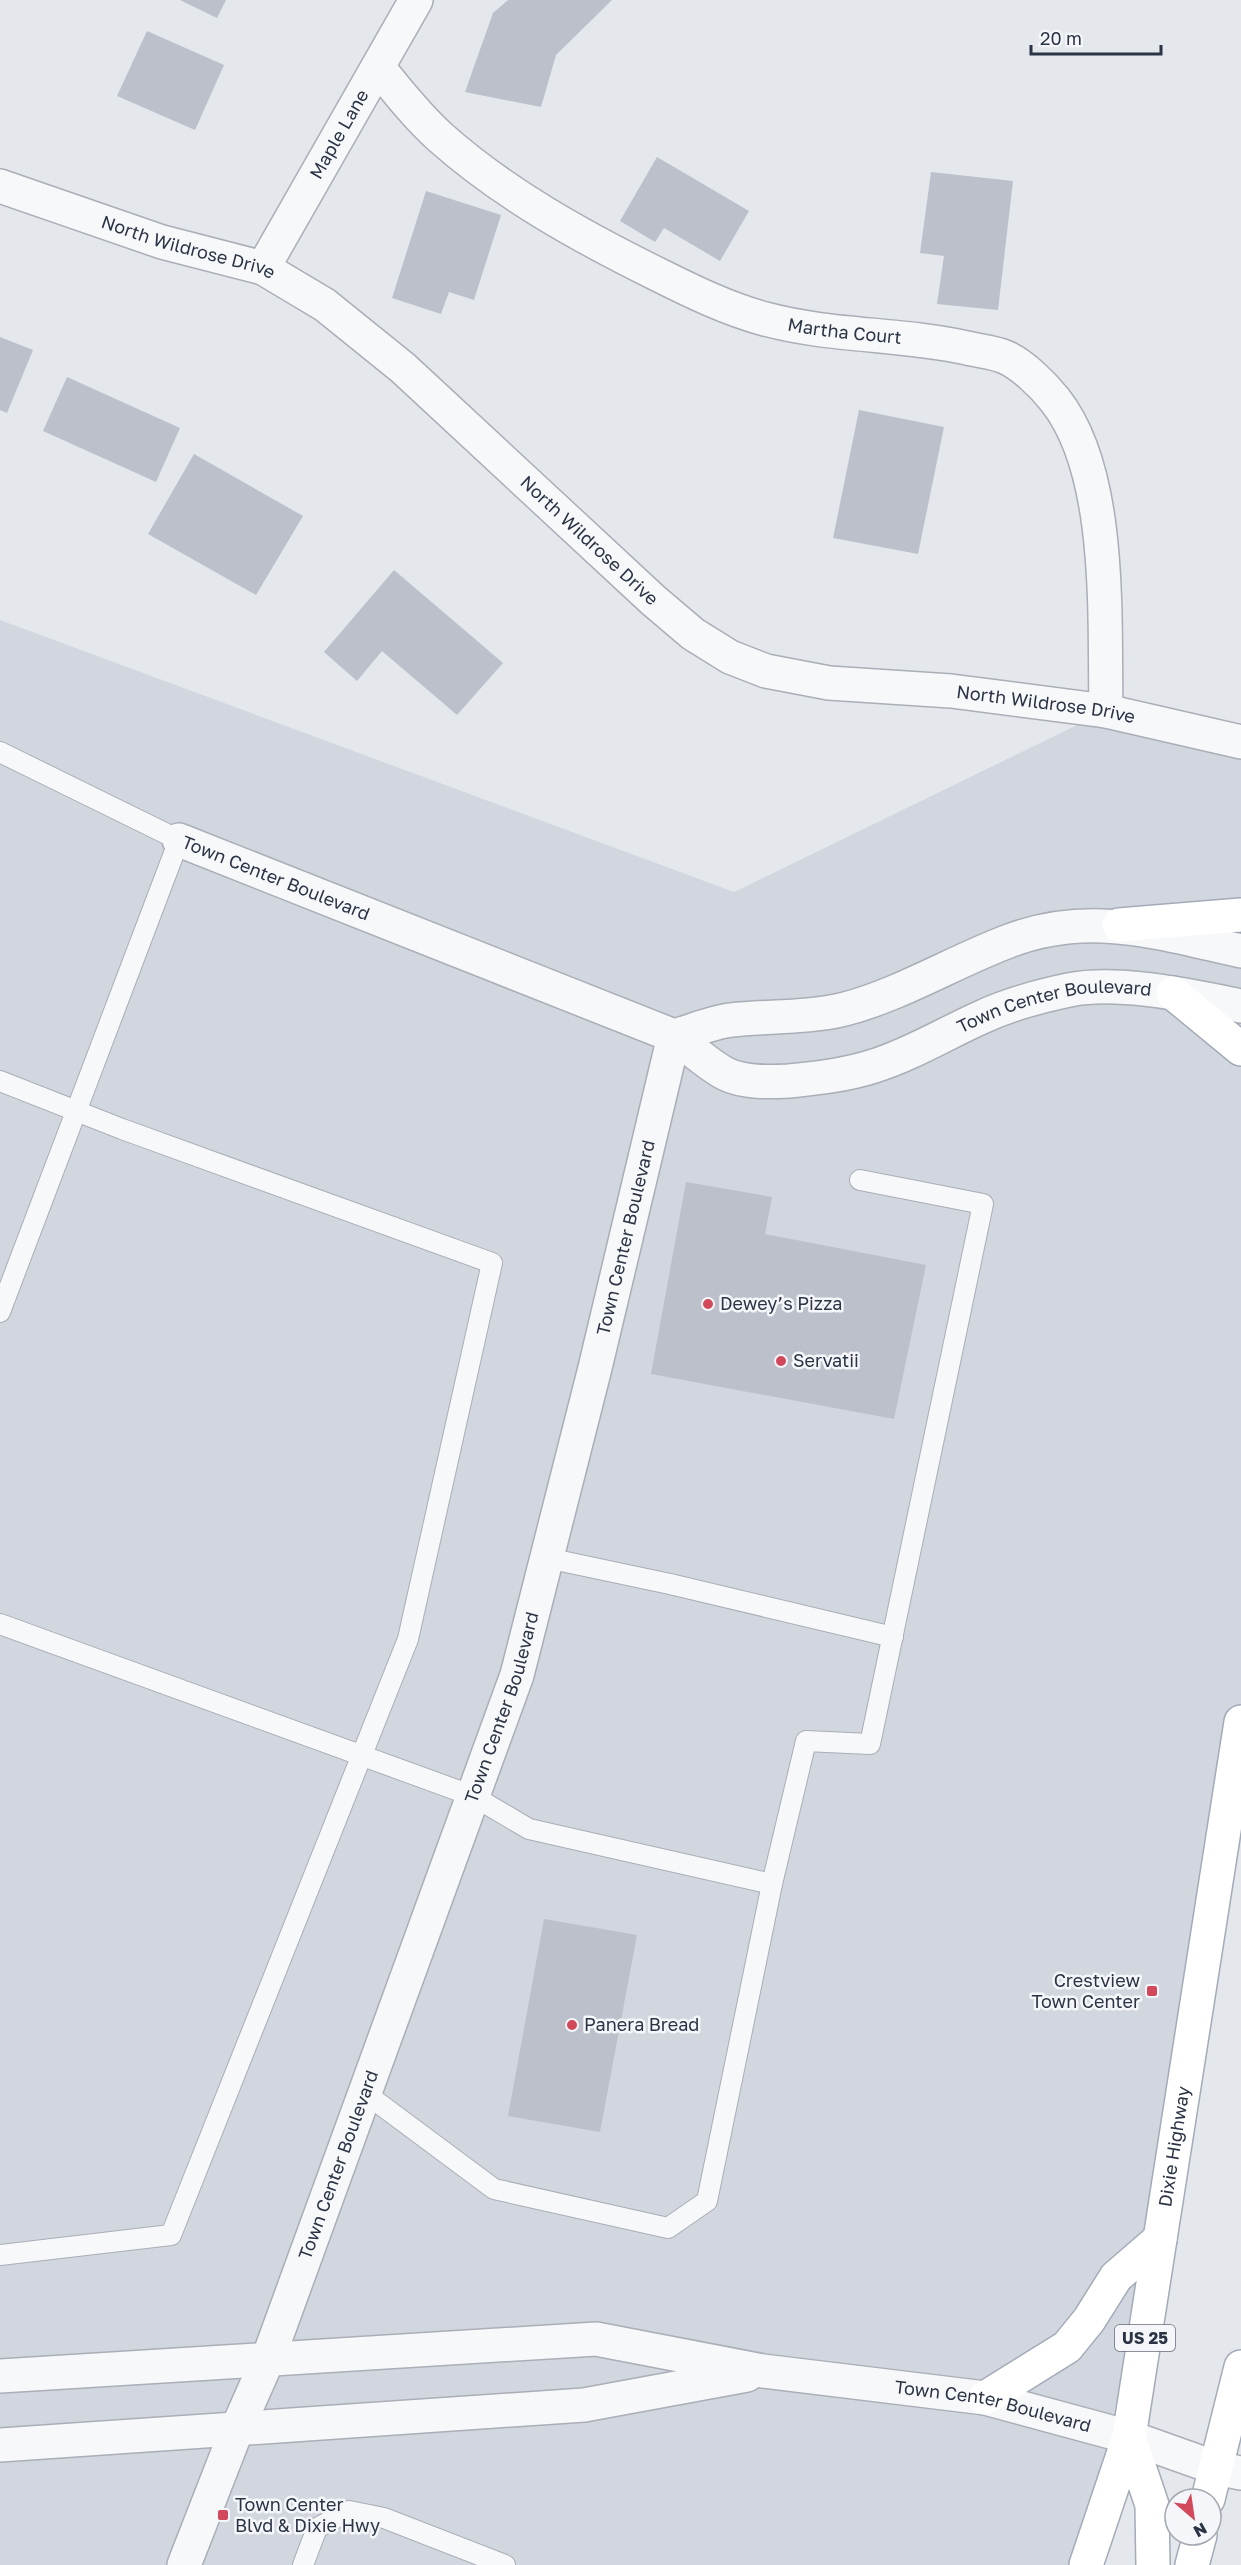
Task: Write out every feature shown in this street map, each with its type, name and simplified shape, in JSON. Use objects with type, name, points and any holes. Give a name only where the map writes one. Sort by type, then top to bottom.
[{"type":"main road","points":[[1119,925],[1241,915]]},
{"type":"main road","points":[[1173,993],[1241,1050]]},
{"type":"main road","name":"Dixie Highway","points":[[1086,2565],[1129,2437],[1241,1722]]},
{"type":"main road","points":[[985,2398],[1067,2348],[1089,2320],[1116,2277],[1160,2239]]},
{"type":"main road","points":[[1222,2480],[1241,2367]]},
{"type":"main road","points":[[1129,2437],[1152,2505],[1153,2565]]},
{"type":"main road","points":[[1192,2565],[1197,2547]]},
{"type":"street","name":"Maple Lane","points":[[263,268],[417,0]]},
{"type":"street","name":"Martha Court","points":[[378,66],[411,108],[440,137],[499,183],[621,257],[712,301],[764,319],[809,329],[852,335],[932,340],[1005,357],[1037,381],[1061,410],[1076,436],[1087,469],[1096,512],[1102,572],[1106,711]]},
{"type":"street","name":"North Wildrose Drive","points":[[0,186],[162,242],[263,268],[325,305],[403,368],[653,600],[693,634],[730,657],[766,671],[829,682],[951,691],[1106,711],[1241,742]]},
{"type":"street","name":"Town Center Boulevard","points":[[179,840],[675,1036],[727,1074],[776,1082],[838,1076],[876,1065],[983,1016],[1037,997],[1072,989],[1108,988],[1173,993],[1241,1006]]},
{"type":"street","points":[[675,1036],[728,1020],[802,1016],[844,1009],[887,995],[1010,940],[1046,930],[1119,925],[1241,951]]},
{"type":"street","name":"Town Center Boulevard","points":[[184,2565],[237,2429],[268,2359],[517,1675],[675,1036]]},
{"type":"street","name":"Town Center Boulevard","points":[[0,2376],[596,2339],[764,2371],[985,2398],[1129,2437],[1222,2480]]},
{"type":"street","name":"Town Center Boulevard","points":[[0,2445],[584,2405],[764,2371]]},
{"type":"lane","points":[[0,752],[179,840]]},
{"type":"lane","name":"Town Center Boulevard","points":[[0,1312],[179,840]]},
{"type":"lane","points":[[0,1081],[76,1112],[492,1263],[408,1639],[171,2235],[0,2255]]},
{"type":"lane","points":[[365,2093],[494,2189],[668,2228],[707,2201],[772,1884],[806,1741],[870,1744],[983,1204],[860,1180]]},
{"type":"lane","points":[[547,1558],[670,1584],[893,1637]]},
{"type":"lane","points":[[0,1624],[473,1796],[529,1829],[772,1884]]},
{"type":"lane","points":[[303,2565],[317,2528],[349,2511],[384,2518],[505,2565]]},
{"type":"shaded area","points":[[0,620],[734,892],[1106,711],[1241,742],[1241,1722],[1186,2074],[1086,2565],[0,2565]]},
{"type":"building","points":[[180,0],[226,0],[217,18]]},
{"type":"building","points":[[508,0],[612,0],[556,55],[541,107],[465,92],[493,13]]},
{"type":"building","points":[[147,31],[224,65],[195,130],[117,96]]},
{"type":"building","points":[[657,157],[749,211],[720,261],[664,228],[655,242],[620,221]]},
{"type":"building","points":[[931,172],[1013,181],[998,310],[937,304],[944,256],[920,253]]},
{"type":"building","points":[[426,191],[501,215],[474,300],[449,292],[441,314],[392,298]]},
{"type":"building","points":[[0,337],[33,350],[7,413],[0,410]]},
{"type":"building","points":[[67,377],[180,428],[156,482],[43,431]]},
{"type":"building","points":[[859,410],[944,427],[918,554],[833,538]]},
{"type":"building","points":[[194,454],[303,516],[256,595],[148,534]]},
{"type":"building","points":[[394,570],[503,663],[457,715],[382,651],[357,681],[324,652]]},
{"type":"building","points":[[686,1182],[772,1197],[765,1234],[926,1265],[894,1419],[651,1374]]},
{"type":"building","name":"Panera Bread","points":[[544,1919],[637,1935],[600,2132],[508,2116]]},
{"type":"place","name":"Dewey’s Pizza","points":[[708,1304]]},
{"type":"place","name":"Servatii","points":[[781,1361]]},
{"type":"place","name":"Crestview Town Center","points":[[1152,1991]]},
{"type":"place","name":"Panera Bread","points":[[572,2025]]},
{"type":"place","name":"Town Center Blvd & Dixie Hwy","points":[[223,2515]]}]
